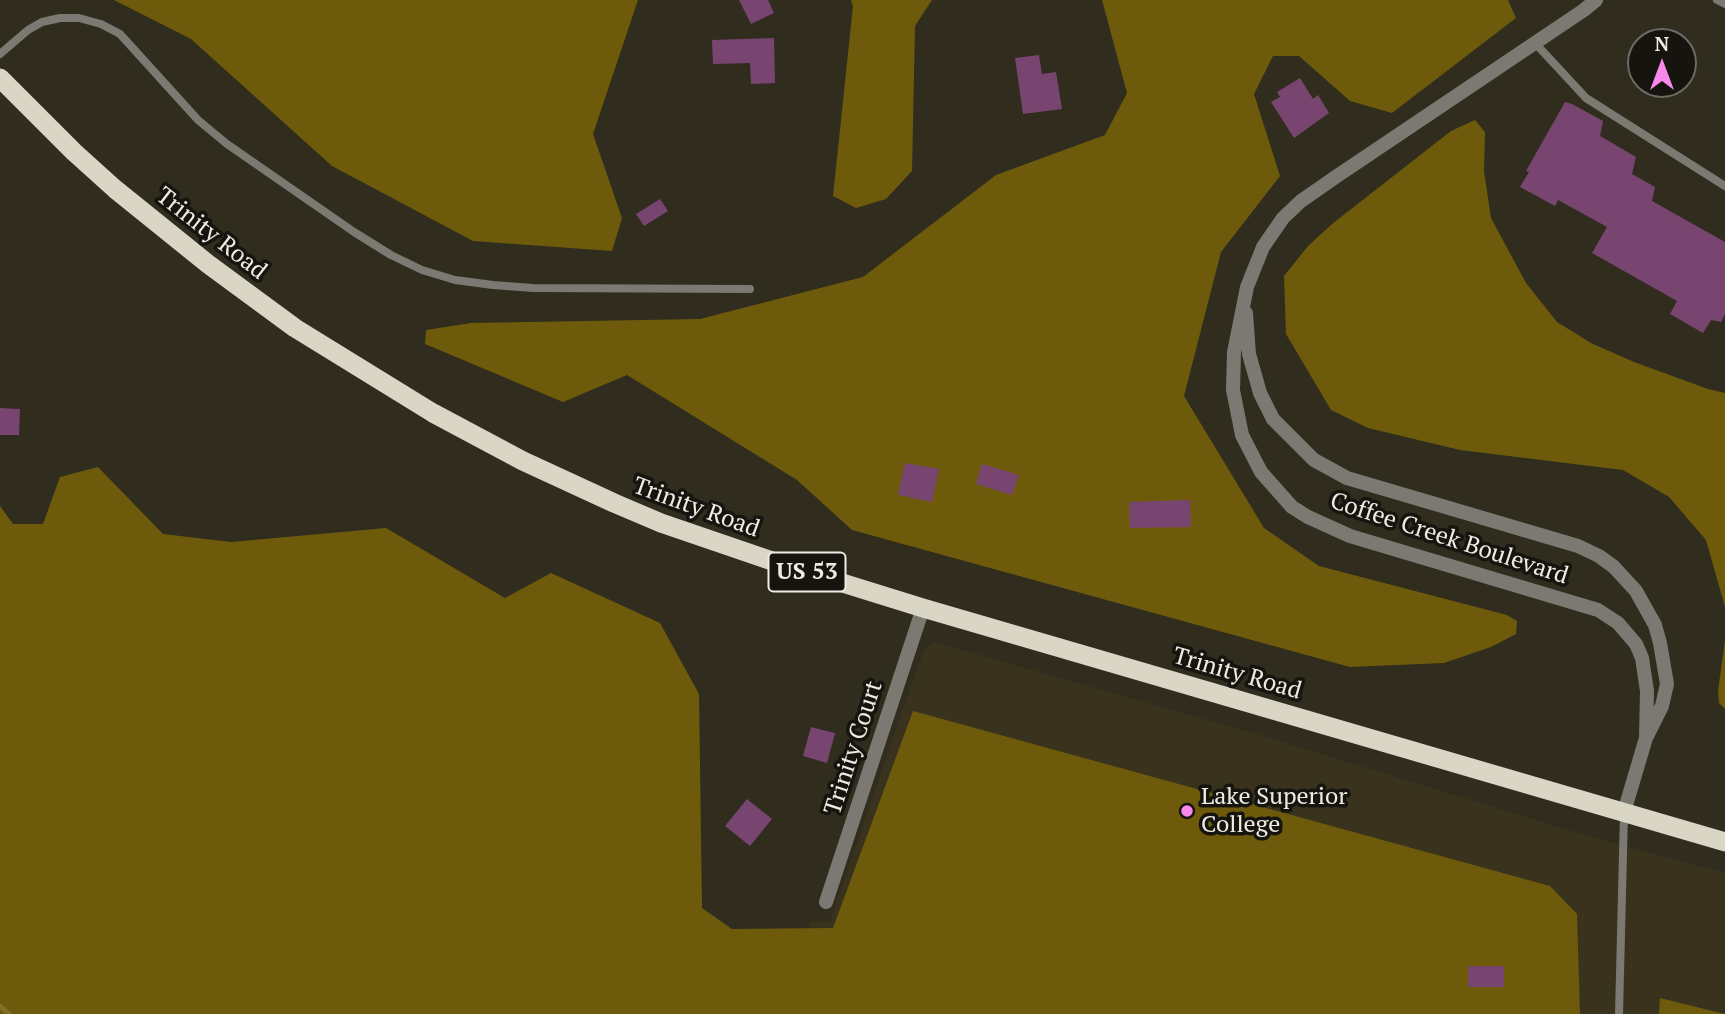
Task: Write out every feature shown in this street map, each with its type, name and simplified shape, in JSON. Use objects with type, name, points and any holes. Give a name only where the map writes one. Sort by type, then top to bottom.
[{"type":"highway","name":"Trinity Road","points":[[0,78],[115,189],[208,264],[295,328],[433,414],[534,466],[661,523],[778,564],[923,608],[1725,842]]},
{"type":"street","name":"Coffee Creek Boulevard","points":[[1596,0],[1301,201],[1283,218],[1255,262],[1246,290],[1234,352],[1235,406],[1242,436],[1261,472],[1293,507],[1328,528],[1607,615],[1629,633],[1642,658],[1647,691],[1646,738]]},
{"type":"street","name":"Coffee Creek Boulevard","points":[[1246,290],[1249,354],[1260,393],[1278,425],[1314,460],[1347,478],[1578,546],[1599,556],[1626,579],[1655,625],[1666,670],[1665,696],[1646,738],[1624,812]]},
{"type":"street","name":"Trinity Court","points":[[826,902],[923,608]]},
{"type":"lane","points":[[1717,0],[1725,4]]},
{"type":"lane","points":[[0,54],[28,30],[42,22],[79,18],[101,24],[120,34],[198,120],[227,144],[354,232],[422,270],[467,282],[533,288],[750,289]]},
{"type":"lane","points":[[1535,43],[1586,98],[1725,186]]},
{"type":"lane","points":[[1619,1014],[1624,812]]},
{"type":"shaded area","points":[[114,0],[638,0],[593,134],[622,218],[612,251],[473,241],[332,166],[191,39]]},
{"type":"shaded area","points":[[851,0],[932,0],[915,26],[912,171],[886,199],[856,208],[833,196],[853,6]]},
{"type":"shaded area","points":[[1102,0],[1508,0],[1516,18],[1392,113],[1350,101],[1299,56],[1273,56],[1254,94],[1280,176],[1221,252],[1184,396],[1264,528],[1319,566],[1507,615],[1517,621],[1516,634],[1491,647],[1444,663],[1350,667],[852,530],[797,480],[627,375],[563,402],[425,344],[426,330],[471,323],[700,319],[863,277],[996,175],[1105,135],[1127,93]]},
{"type":"shaded area","points":[[1475,120],[1485,132],[1484,171],[1491,218],[1526,283],[1557,322],[1591,343],[1634,362],[1725,393],[1725,607],[1706,540],[1669,497],[1623,470],[1460,450],[1368,428],[1331,410],[1286,334],[1284,276],[1308,246],[1332,224],[1451,131]]},
{"type":"shaded area","points":[[98,467],[163,534],[231,542],[386,528],[505,598],[551,573],[660,623],[699,694],[702,908],[732,929],[833,928],[913,711],[1550,886],[1577,914],[1580,1014],[0,1014],[0,506],[13,524],[43,524],[60,477]]},
{"type":"shaded area","points":[[1725,640],[1725,709],[1719,703],[1718,691]]},
{"type":"shaded area","name":"Lake Superior College","points":[[934,642],[1250,732],[1578,833],[1725,873],[1725,1014],[808,1014],[809,922],[830,921],[915,674],[925,648]]},
{"type":"shaded area","points":[[1660,998],[1725,1014],[1659,1014]]},
{"type":"building","points":[[739,0],[768,0],[774,13],[751,24]]},
{"type":"building","points":[[774,38],[775,83],[751,84],[750,63],[713,64],[712,40]]},
{"type":"building","points":[[1039,55],[1042,74],[1056,72],[1062,109],[1023,114],[1015,58]]},
{"type":"building","points":[[1300,78],[1313,99],[1318,95],[1329,113],[1294,138],[1271,102],[1280,97],[1277,92]]},
{"type":"building","points":[[1565,102],[1603,121],[1600,136],[1636,157],[1632,174],[1655,187],[1652,201],[1725,242],[1725,314],[1721,322],[1711,320],[1703,333],[1670,314],[1677,301],[1592,253],[1607,227],[1558,200],[1555,206],[1520,187],[1529,172],[1526,171]]},
{"type":"building","points":[[660,199],[668,211],[644,226],[636,214]]},
{"type":"building","points":[[0,408],[20,409],[19,435],[0,435]]},
{"type":"building","points":[[905,463],[939,469],[932,502],[898,495]]},
{"type":"building","points":[[982,464],[1019,475],[1012,495],[976,484]]},
{"type":"building","points":[[1190,500],[1191,527],[1130,528],[1129,502]]},
{"type":"building","points":[[811,727],[835,733],[827,763],[803,756]]},
{"type":"building","points":[[747,799],[772,819],[750,846],[725,826]]},
{"type":"building","points":[[1468,966],[1504,966],[1504,987],[1468,987]]},
{"type":"waterway","points":[[0,1006],[9,1014]]},
{"type":"place","name":"Lake Superior College","points":[[1187,811]]}]
